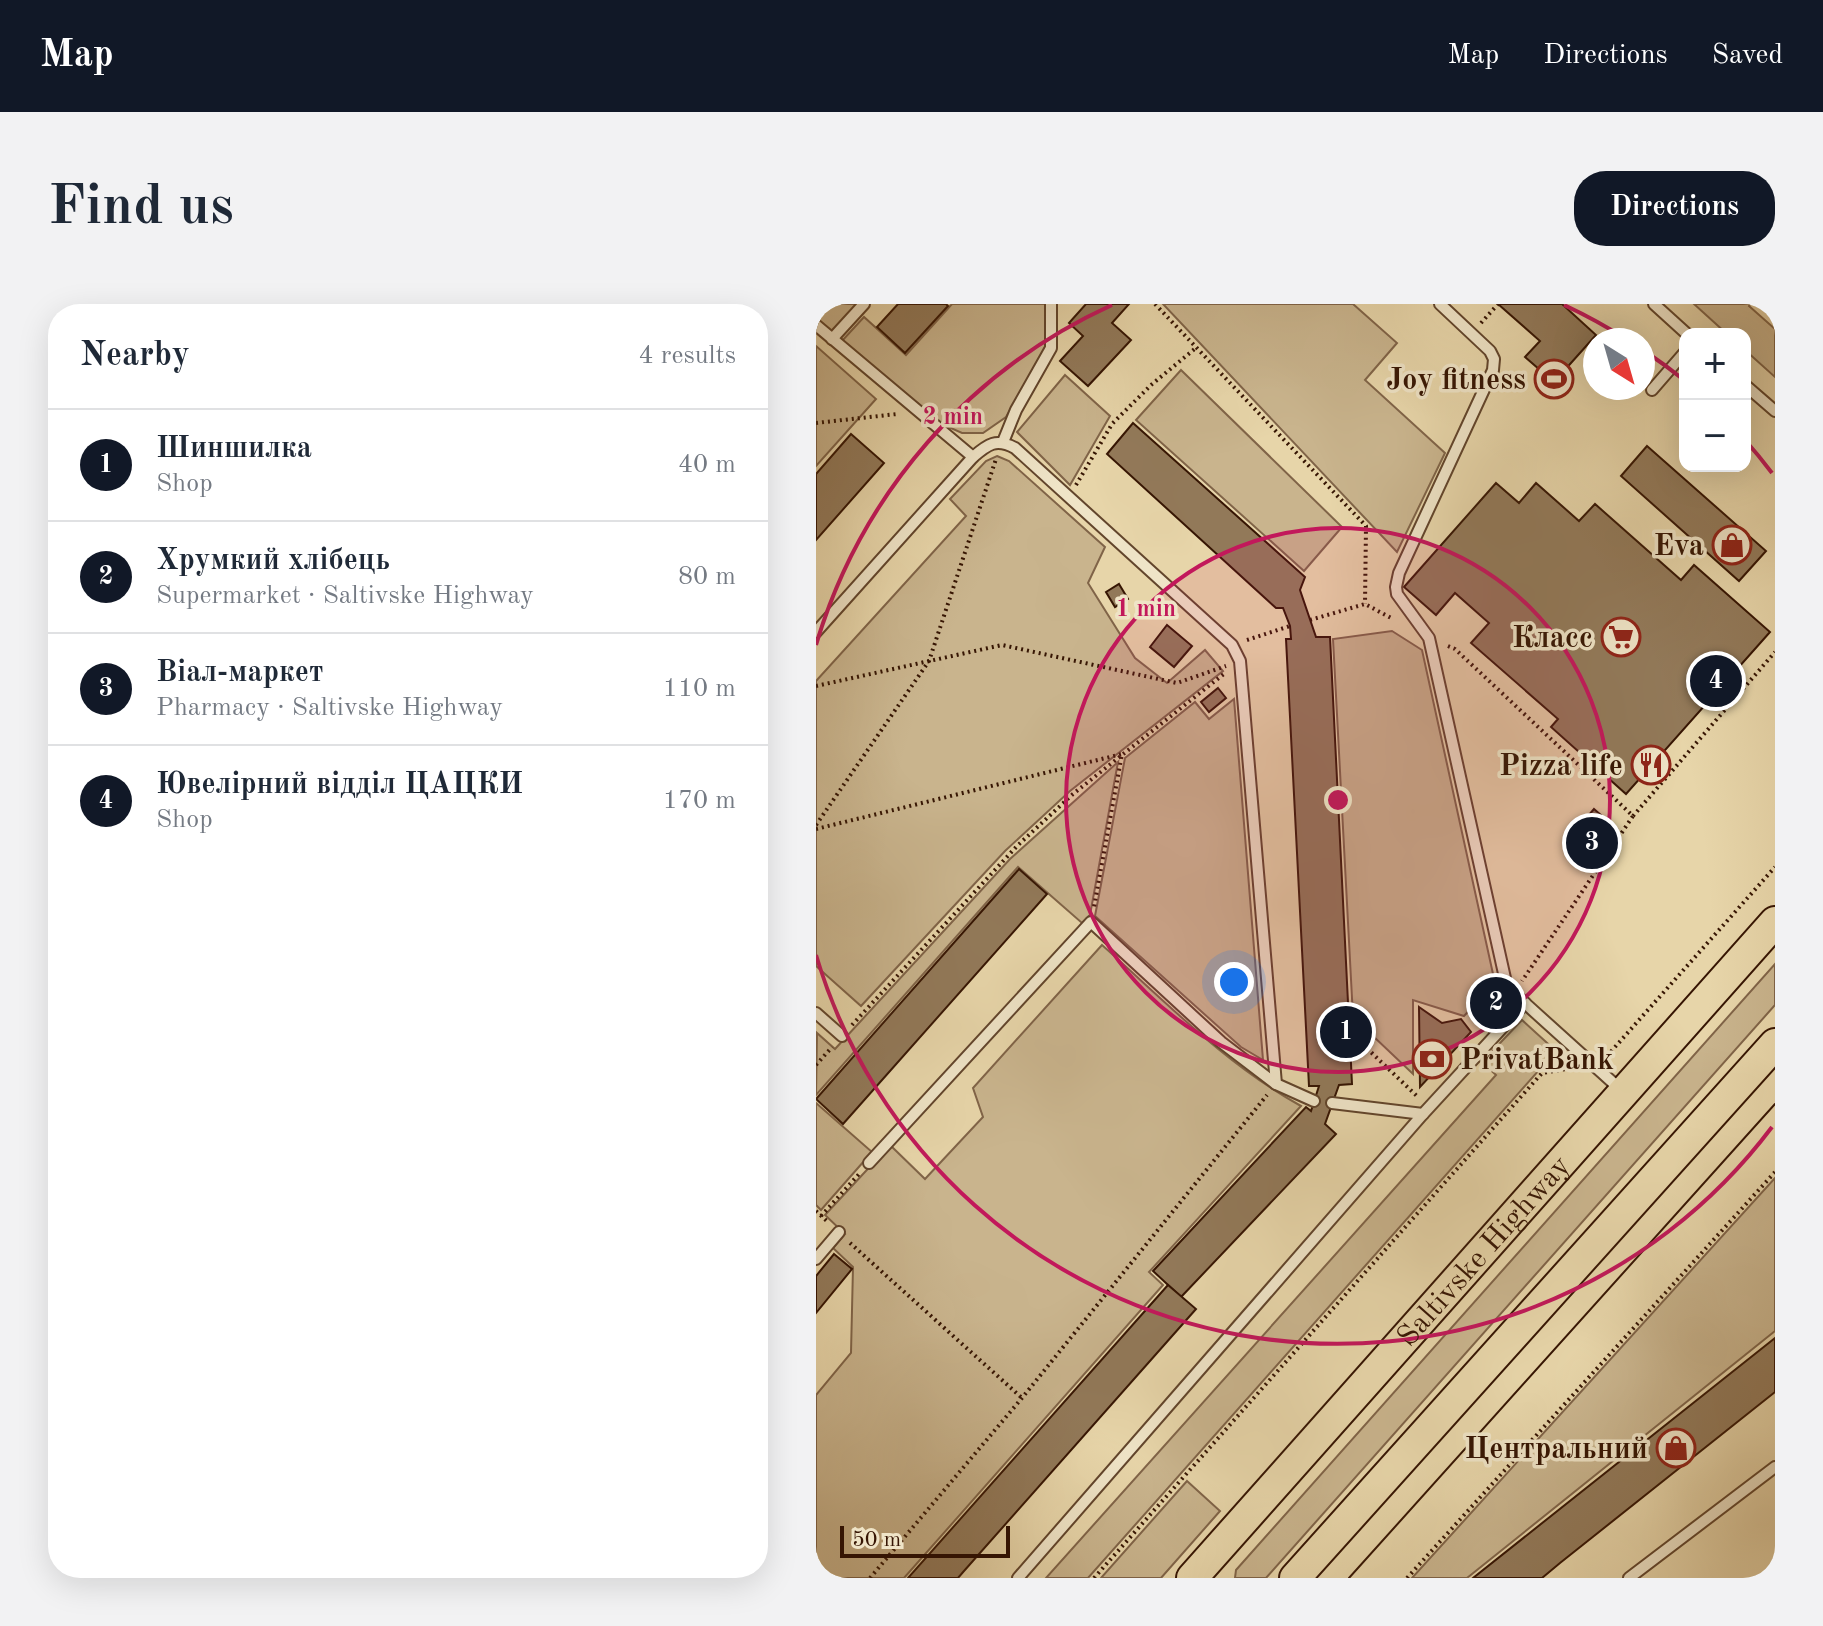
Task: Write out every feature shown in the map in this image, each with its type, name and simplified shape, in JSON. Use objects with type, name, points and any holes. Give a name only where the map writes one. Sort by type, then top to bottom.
[{"type":"main road","name":"Saltivske Highway","points":[[1192,1578],[1775,922]]},
{"type":"main road","points":[[1295,1578],[1775,1044]]},
{"type":"lane","points":[[832,339],[864,304]]},
{"type":"lane","points":[[1003,442],[1016,410],[1051,348],[1051,304]]},
{"type":"lane","points":[[1440,304],[1490,351],[1494,359],[1491,379],[1399,573],[1396,587],[1400,601],[1429,638],[1507,987],[1624,1092]]},
{"type":"lane","points":[[1654,304],[1680,328]]},
{"type":"lane","points":[[816,325],[973,457]]},
{"type":"lane","points":[[1655,387],[1679,359]]},
{"type":"lane","points":[[1751,390],[1775,411]]},
{"type":"lane","points":[[816,632],[973,457],[990,445],[1003,442],[1015,448],[1070,495],[1232,645],[1240,661],[1276,1084]]},
{"type":"lane","points":[[869,1163],[1091,922],[1221,1042],[1276,1084],[1314,1101]]},
{"type":"lane","points":[[1018,1578],[1426,1111],[1525,1003]]},
{"type":"lane","points":[[816,1013],[842,1036]]},
{"type":"lane","points":[[1332,1103],[1426,1111]]},
{"type":"lane","points":[[816,1259],[839,1232]]},
{"type":"lane","points":[[1629,1578],[1775,1467]]},
{"type":"path","points":[[1155,304],[1366,526],[1365,604]]},
{"type":"path","points":[[1472,333],[1498,304]]},
{"type":"path","points":[[1070,495],[1112,424],[1151,385],[1197,347]]},
{"type":"path","points":[[816,423],[920,412]]},
{"type":"path","points":[[816,827],[929,661],[1003,442]]},
{"type":"path","points":[[1310,620],[1365,604],[1455,649],[1633,816]]},
{"type":"path","points":[[1232,645],[1290,626]]},
{"type":"path","points":[[816,686],[1002,645],[1177,683],[1240,661]]},
{"type":"path","points":[[1514,993],[1633,816],[1775,652]]},
{"type":"path","points":[[816,1065],[1017,846],[1073,794],[1240,661]]},
{"type":"path","points":[[816,827],[1122,754]]},
{"type":"path","points":[[1091,922],[1122,754]]},
{"type":"path","points":[[1094,1578],[1542,1073],[1593,1064],[1610,1054],[1775,867]]},
{"type":"path","points":[[1354,1036],[1426,1111]]},
{"type":"path","points":[[870,1578],[1022,1398],[1276,1084]]},
{"type":"path","points":[[821,1216],[869,1163]]},
{"type":"path","points":[[1407,1578],[1775,1172]]},
{"type":"path","points":[[816,1211],[1022,1398]]},
{"type":"shaded area","points":[[816,304],[857,304],[831,333],[816,320]]},
{"type":"shaded area","points":[[952,304],[1046,304],[1046,347],[1006,417],[983,433],[962,433],[937,422],[841,342],[864,317],[906,355]]},
{"type":"shaded area","points":[[1163,304],[1353,304],[1397,343],[1365,380],[1445,453],[1397,552]]},
{"type":"shaded area","points":[[1694,304],[1750,304],[1775,329],[1775,377],[1751,355],[1751,328],[1720,328]]},
{"type":"shaded area","points":[[816,346],[876,399],[816,466]]},
{"type":"shaded area","points":[[1181,370],[1342,527],[1304,571],[1136,420]]},
{"type":"shaded area","points":[[1065,375],[1110,416],[1070,485],[1017,432]]},
{"type":"shaded area","points":[[997,456],[1009,461],[1105,547],[1088,583],[1135,658],[1167,683],[1205,650],[1223,671],[1070,791],[1005,851],[861,1006],[816,966],[816,681],[966,516],[950,499],[986,461]]},
{"type":"shaded area","points":[[1392,631],[1422,650],[1495,983],[1464,1016],[1413,1000],[1413,1074],[1353,1017],[1333,639]]},
{"type":"shaded area","points":[[1234,699],[1263,1060],[1241,1047],[1095,916],[1125,758],[1195,702],[1209,719]]},
{"type":"shaded area","points":[[1118,762],[1090,915],[1082,923],[1018,867],[816,1095],[817,1033],[835,1049],[1010,859]]},
{"type":"shaded area","points":[[1102,945],[1222,1052],[1301,1106],[1149,1272],[1163,1285],[904,1578],[816,1578],[816,1395],[851,1353],[853,1267],[833,1248],[845,1234],[825,1215],[890,1145],[925,1179],[983,1117],[973,1088]]},
{"type":"shaded area","points":[[1775,964],[1775,1005],[1266,1578],[1235,1578],[1236,1570]]},
{"type":"shaded area","points":[[1522,1020],[1556,1051],[1088,1578],[1046,1578],[1496,1075],[1482,1062]]},
{"type":"shaded area","points":[[816,1103],[872,1152],[821,1210],[816,1205]]},
{"type":"shaded area","points":[[1775,1178],[1775,1331],[1467,1578],[1412,1578]]},
{"type":"shaded area","points":[[1187,1481],[1220,1511],[1161,1578],[1101,1578]]},
{"type":"building","points":[[898,304],[948,306],[905,353],[877,327]]},
{"type":"building","points":[[1086,304],[1129,304],[1112,323],[1131,340],[1088,386],[1060,361],[1083,336],[1069,323]]},
{"type":"building","points":[[1498,304],[1562,304],[1588,328],[1583,328],[1583,350],[1554,382],[1525,357],[1540,341]]},
{"type":"building","points":[[1133,423],[1305,577],[1300,590],[1316,637],[1330,637],[1352,1084],[1339,1085],[1325,1124],[1336,1134],[1181,1297],[1153,1271],[1306,1107],[1311,1111],[1319,1086],[1309,1086],[1286,639],[1291,639],[1290,626],[1283,608],[1276,608],[1107,454]]},
{"type":"building","points":[[851,434],[884,463],[816,540],[816,474]]},
{"type":"building","points":[[1647,446],[1766,551],[1739,581],[1621,476]]},
{"type":"building","name":"Класс","points":[[1496,483],[1519,503],[1536,483],[1579,521],[1595,504],[1681,580],[1694,565],[1770,632],[1626,794],[1551,727],[1558,719],[1471,643],[1489,623],[1455,593],[1436,615],[1404,587]]},
{"type":"building","points":[[1119,584],[1128,599],[1115,607],[1106,592]]},
{"type":"building","points":[[1167,625],[1192,646],[1174,667],[1150,647]]},
{"type":"building","points":[[1218,688],[1226,698],[1209,712],[1201,702]]},
{"type":"building","points":[[1594,809],[1617,829],[1589,862],[1566,842]]},
{"type":"building","points":[[1019,869],[1047,894],[843,1124],[816,1099]]},
{"type":"building","name":"PrivatBank","points":[[1419,1007],[1442,1023],[1461,1019],[1471,1032],[1420,1087]]},
{"type":"building","points":[[834,1254],[852,1269],[816,1313],[816,1276]]},
{"type":"building","points":[[1168,1285],[1196,1309],[958,1578],[908,1578]]},
{"type":"building","points":[[1775,1338],[1775,1392],[1542,1578],[1473,1578]]},
{"type":"tram line","points":[[1349,1578],[1775,1104]]},
{"type":"place","name":"Joy fitness","points":[[1554,379]]},
{"type":"place","name":"Eva","points":[[1732,545]]},
{"type":"place","name":"Класс","points":[[1621,637]]},
{"type":"place","name":"Ювелірний відділ ЦАЦКИ","points":[[1716,681]]},
{"type":"place","name":"Pizza life","points":[[1651,765]]},
{"type":"place","name":"Віал-маркет","points":[[1592,843]]},
{"type":"place","name":"Хрумкий хлібець","points":[[1496,1003]]},
{"type":"place","name":"Шиншилка","points":[[1346,1032]]},
{"type":"place","name":"PrivatBank","points":[[1432,1059]]},
{"type":"place","name":"Центральний","points":[[1676,1448]]}]
